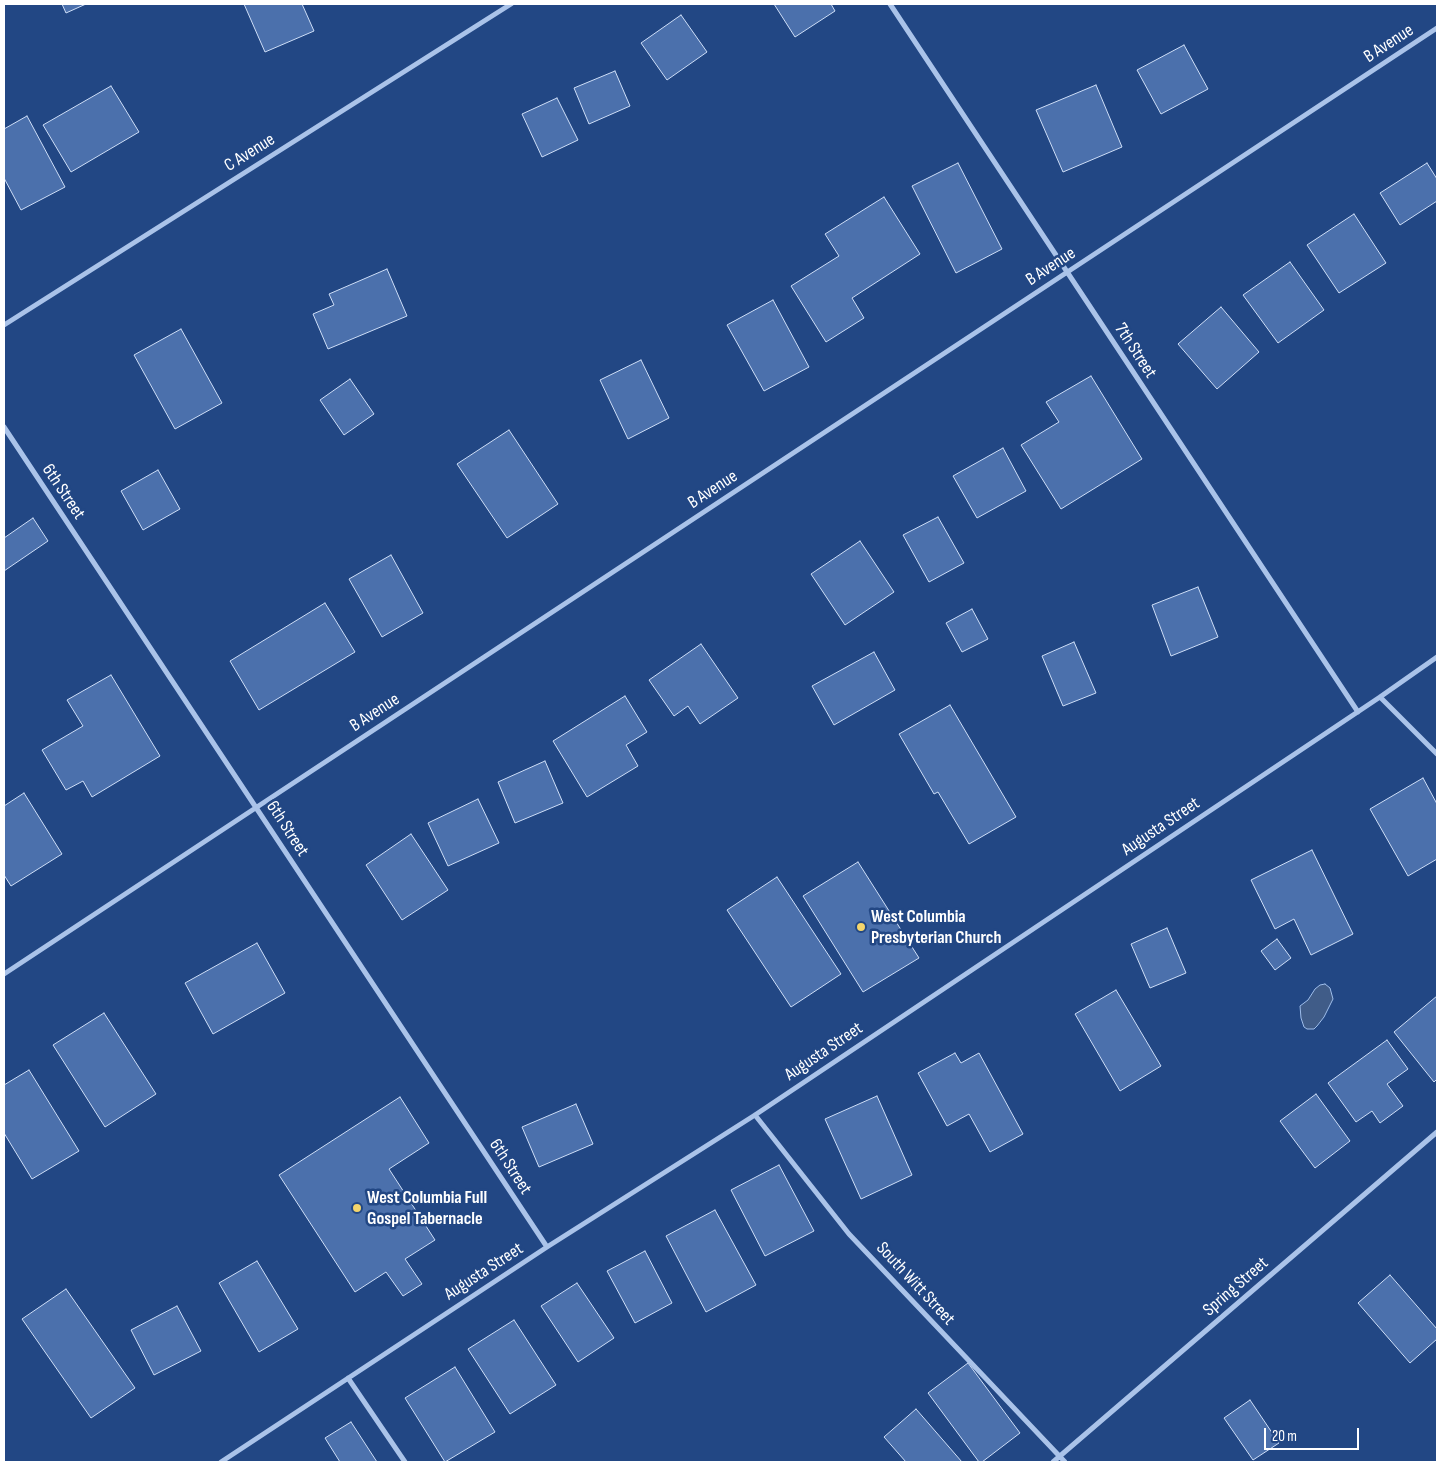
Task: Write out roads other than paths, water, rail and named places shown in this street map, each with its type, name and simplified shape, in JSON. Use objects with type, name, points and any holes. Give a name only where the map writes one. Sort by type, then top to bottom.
[{"type":"street","name":"C Avenue","points":[[4,325],[511,4]]},
{"type":"street","name":"7th Street","points":[[890,4],[1358,712]]},
{"type":"street","name":"B Avenue","points":[[4,974],[1437,28]]},
{"type":"street","name":"6th Street","points":[[4,427],[547,1247]]},
{"type":"street","name":"Augusta Street","points":[[221,1462],[547,1247],[755,1115],[1358,712],[1437,657]]},
{"type":"street","points":[[1380,697],[1437,754]]},
{"type":"street","name":"South Witt Street","points":[[755,1115],[849,1234],[1065,1462]]},
{"type":"street","name":"Spring Street","points":[[1053,1462],[1437,1132]]},
{"type":"street","points":[[348,1378],[405,1462]]},
{"type":"water","points":[[1325,984],[1330,988],[1333,999],[1317,1026],[1314,1029],[1307,1029],[1304,1027],[1301,1018],[1300,1006],[1308,1000],[1315,989]]},
{"type":"place","name":"West Columbia Presbyterian Church","points":[[861,927]]},
{"type":"place","name":"West Columbia Full Gospel Tabernacle","points":[[357,1208]]}]
